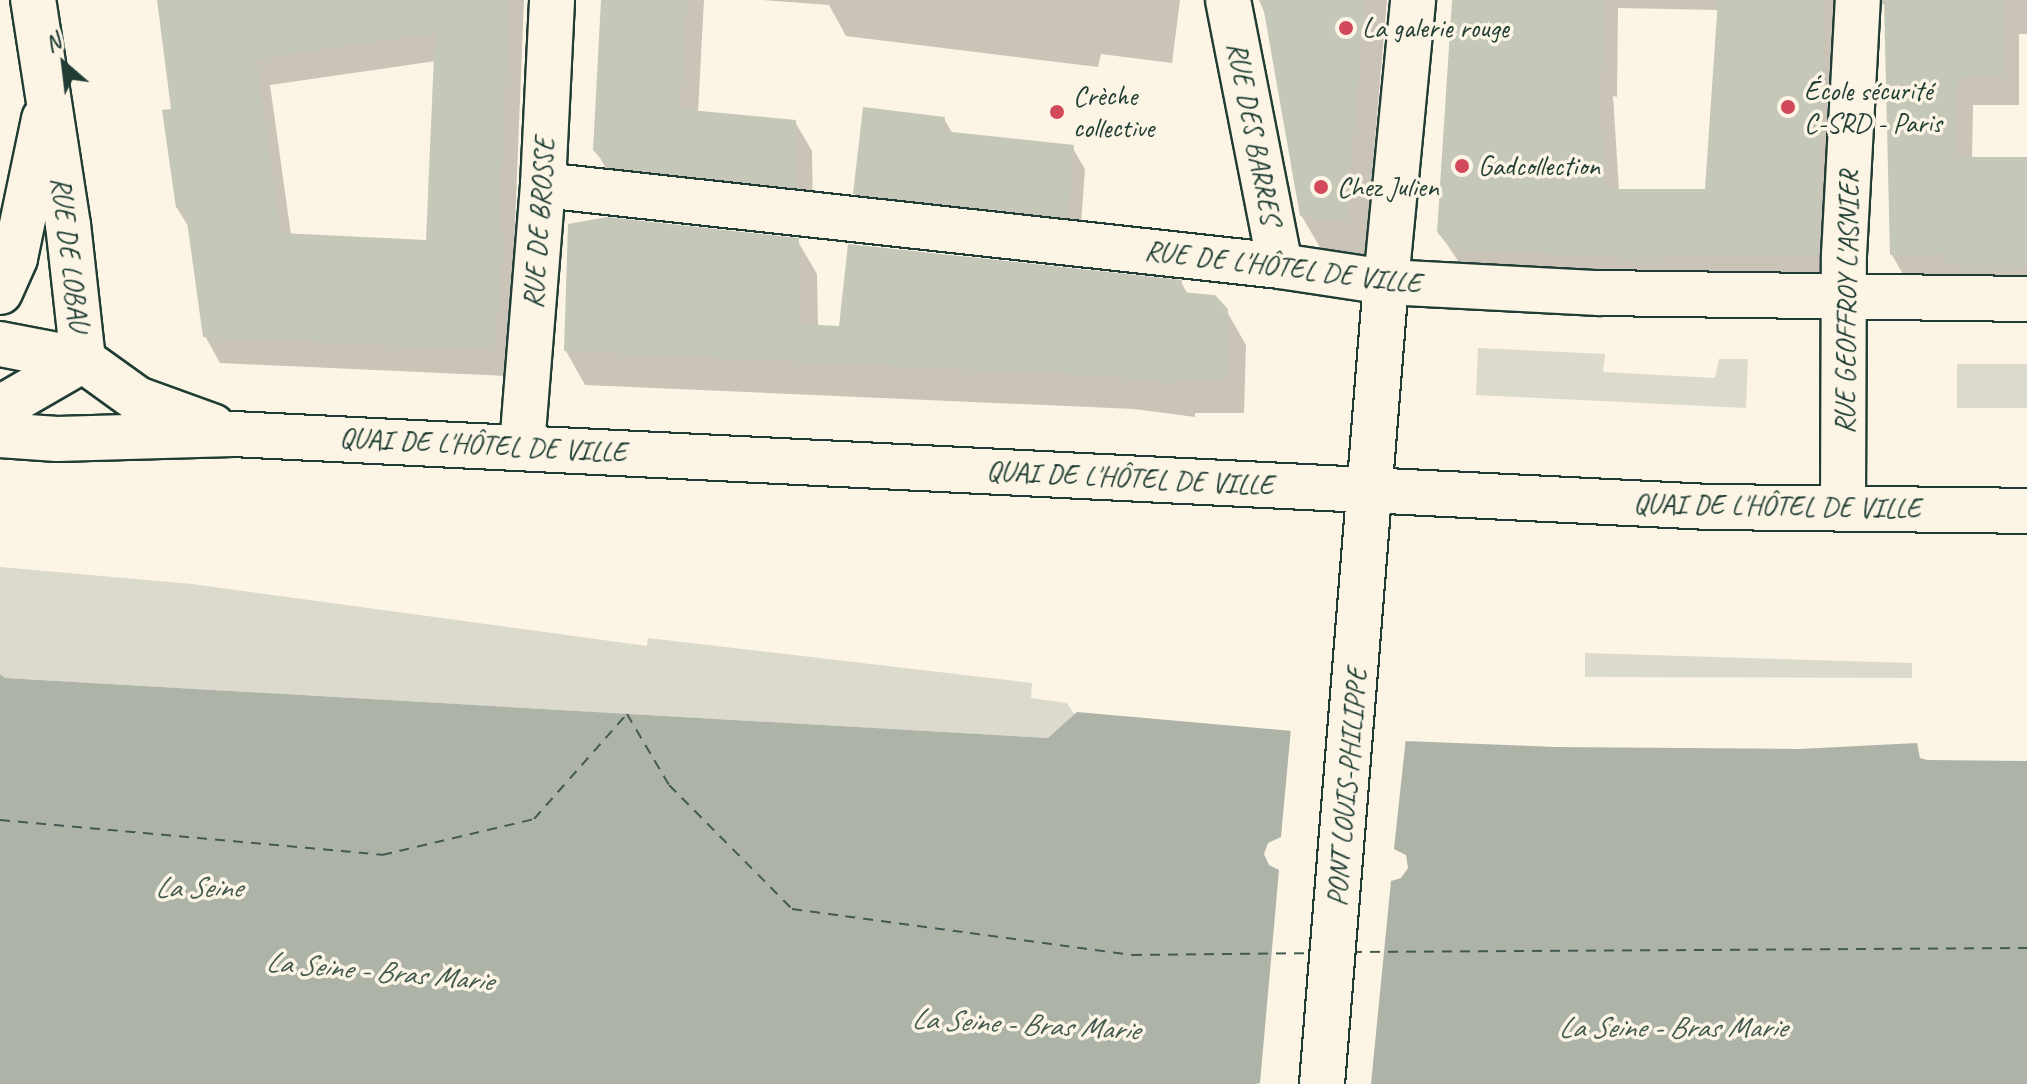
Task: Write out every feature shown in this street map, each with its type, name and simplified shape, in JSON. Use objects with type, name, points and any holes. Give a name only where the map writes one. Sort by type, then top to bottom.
[{"type":"street","name":"RUE DE LOBAU","points":[[0,408],[83,360],[68,225],[33,0]]},
{"type":"street","name":"RUE DE BROSSE","points":[[522,446],[543,185],[552,0]]},
{"type":"street","name":"RUE DES BARRES","points":[[1228,0],[1280,266]]},
{"type":"street","name":"PONT LOUIS-PHILIPPE","points":[[1322,1084],[1386,282],[1413,0]]},
{"type":"street","name":"RUE GEOFFROY L'ASNIER","points":[[1843,509],[1844,298],[1858,0]]},
{"type":"street","name":"RUE DE LOBAU","points":[[0,292],[15,258],[48,101]]},
{"type":"street","name":"RUE DE L'HÔTEL DE VILLE","points":[[543,185],[1280,266],[1386,282],[1599,293],[2027,299]]},
{"type":"street","name":"QUAI DE L'HÔTEL DE VILLE","points":[[0,344],[83,360],[137,399],[233,434]]},
{"type":"street","name":"QUAI DE L'HÔTEL DE VILLE","points":[[0,435],[57,439],[233,434],[1712,507],[2027,511]]},
{"type":"shaded area","points":[[1478,348],[1605,354],[1603,372],[1715,378],[1719,359],[1748,359],[1746,408],[1476,395]]},
{"type":"shaded area","points":[[1957,364],[2027,364],[2027,408],[1957,408]]},
{"type":"shaded area","points":[[0,567],[192,584],[647,646],[648,638],[1032,683],[1031,698],[1067,703],[1075,715],[1048,738],[5,678],[0,674]]},
{"type":"shaded area","points":[[1585,653],[1912,663],[1912,678],[1585,677]]},
{"type":"water","name":"La Seine","points":[[0,674],[5,678],[1048,738],[1077,712],[1405,741],[1555,747],[1799,749],[1917,743],[1920,758],[1927,760],[2027,761],[2027,1084],[0,1084]]},
{"type":"pier","points":[[1291,728],[1406,737],[1394,849],[1406,855],[1408,868],[1401,878],[1391,881],[1371,1084],[1255,1084],[1260,1083],[1279,870],[1269,865],[1264,854],[1268,843],[1281,837]]},
{"type":"building","points":[[157,0],[509,0],[499,231],[505,230],[494,350],[203,337],[185,207],[176,208],[162,110],[171,109]],"holes":[[[435,33],[426,240],[281,233],[256,59]]]},
{"type":"building","points":[[601,0],[687,0],[680,109],[796,120],[798,188],[608,167],[593,150]]},
{"type":"building","points":[[1262,0],[1365,0],[1346,222],[1300,216]]},
{"type":"building","points":[[1452,0],[1603,0],[1602,69],[1598,69],[1605,189],[1705,189],[1718,0],[1825,0],[1819,254],[1628,258],[1451,249],[1437,232]]},
{"type":"building","points":[[1884,0],[2004,0],[2004,77],[1958,78],[1956,157],[2027,157],[2027,266],[1945,265],[1944,254],[1890,255]]},
{"type":"building","points":[[863,107],[945,117],[943,131],[1074,145],[1068,218],[853,194]]},
{"type":"building","points":[[607,217],[799,238],[800,324],[839,326],[848,244],[1182,280],[1181,292],[1215,295],[1228,309],[1226,380],[1176,380],[1177,384],[1113,376],[564,351],[568,224]]},
{"type":"ferry route","points":[[0,820],[382,855],[534,819],[627,714],[669,785],[792,909],[1132,955],[1310,953]]},
{"type":"ferry route","points":[[1352,952],[2027,948]]},
{"type":"place","name":"La galerie rouge","points":[[1346,28]]},
{"type":"place","name":"École sécurité C-SRD - Paris","points":[[1788,107]]},
{"type":"place","name":"Crèche collective","points":[[1057,112]]},
{"type":"place","name":"Gadcollection","points":[[1462,166]]},
{"type":"place","name":"Chez Julien","points":[[1321,187]]},
{"type":"water label","name":"La Seine - Bras Marie","points":[[379,971]]},
{"type":"water label","name":"La Seine - Bras Marie","points":[[1025,1024]]},
{"type":"water label","name":"La Seine - Bras Marie","points":[[1672,1027]]}]
